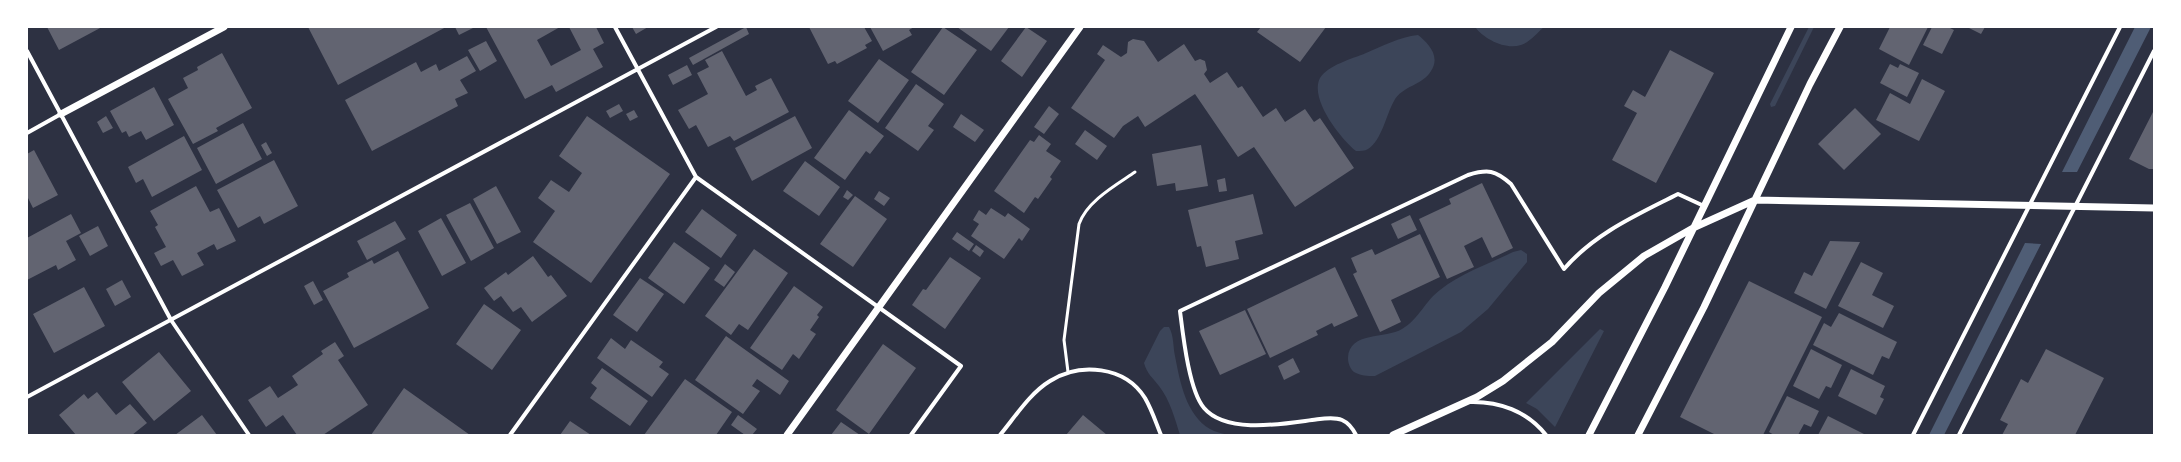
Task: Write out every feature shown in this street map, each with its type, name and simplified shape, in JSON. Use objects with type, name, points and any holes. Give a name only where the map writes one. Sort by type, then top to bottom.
[{"type":"street","points":[[27,133],[224,27]]},
{"type":"street","points":[[615,27],[696,177],[961,366],[911,435]]},
{"type":"street","points":[[27,397],[716,27]]},
{"type":"street","points":[[787,435],[1080,27]]},
{"type":"street","points":[[1589,435],[1704,206],[1791,27]]},
{"type":"street","points":[[1638,435],[1704,307],[1810,84],[1840,27]]},
{"type":"street","points":[[1913,435],[2120,27]]},
{"type":"street","points":[[27,51],[172,320],[249,435]]},
{"type":"street","points":[[1959,435],[2154,51]]},
{"type":"street","points":[[1356,435],[1350,426],[1341,419],[1283,424],[1232,424],[1216,419],[1204,408],[1196,392],[1186,355],[1180,312],[1468,175],[1483,170],[1499,173],[1511,184],[1564,268],[1585,247],[1600,235],[1678,194],[1704,206]]},
{"type":"street","points":[[510,435],[696,177]]},
{"type":"street","points":[[1393,435],[1464,402],[1503,381],[1529,362],[1552,342],[1599,292],[1621,273],[1662,245],[1693,228],[1755,200],[2154,208]]},
{"type":"street","points":[[1000,435],[1033,396],[1049,382],[1068,372],[1089,369],[1111,372],[1130,382],[1145,397],[1161,435]]},
{"type":"street","points":[[1464,402],[1485,401],[1505,406],[1524,414],[1540,427],[1546,435]]},
{"type":"lane","points":[[1068,372],[1064,340],[1079,224],[1086,210],[1106,192],[1135,172]]},
{"type":"shaded area","points":[[1475,27],[1544,27],[1527,42],[1521,45],[1508,46],[1489,39]]},
{"type":"shaded area","points":[[1809,27],[1814,27],[1775,106],[1771,107],[1770,104]]},
{"type":"shaded area","points":[[2135,27],[2151,27],[2077,172],[2062,172]]},
{"type":"shaded area","points":[[1418,35],[1426,42],[1434,55],[1435,60],[1431,71],[1423,79],[1402,92],[1394,101],[1380,134],[1373,145],[1368,149],[1356,151],[1342,137],[1328,118],[1319,97],[1318,87],[1320,78],[1334,66],[1398,40]]},
{"type":"shaded area","points":[[2025,243],[2041,244],[1944,435],[1929,435]]},
{"type":"shaded area","points":[[1521,250],[1527,254],[1527,262],[1488,309],[1461,332],[1375,376],[1359,374],[1351,369],[1348,358],[1350,349],[1355,343],[1369,337],[1387,334],[1402,329],[1413,320],[1435,294],[1448,284],[1475,269],[1513,252]]},
{"type":"shaded area","points":[[1164,327],[1169,327],[1171,330],[1179,376],[1185,397],[1190,407],[1202,423],[1210,429],[1228,435],[1180,435],[1172,410],[1163,391],[1148,373],[1144,363],[1160,331]]},
{"type":"shaded area","points":[[1600,329],[1604,331],[1555,427],[1537,409],[1526,403]]},
{"type":"building","points":[[47,27],[102,27],[59,50]]},
{"type":"building","points":[[308,27],[446,27],[338,85]]},
{"type":"building","points":[[455,27],[475,27],[459,35]]},
{"type":"building","points":[[486,27],[560,27],[537,40],[551,66],[581,50],[569,27],[596,27],[604,43],[593,49],[603,67],[556,92],[552,85],[525,99]]},
{"type":"building","points":[[632,27],[648,27],[636,34]]},
{"type":"building","points":[[746,27],[749,34],[693,65],[689,58]]},
{"type":"building","points":[[809,27],[864,27],[872,41],[865,45],[867,48],[837,64],[835,61],[828,64]]},
{"type":"building","points":[[870,27],[914,27],[909,30],[912,35],[883,51]]},
{"type":"building","points":[[943,27],[977,50],[944,95],[911,72]]},
{"type":"building","points":[[957,27],[1009,27],[991,51]]},
{"type":"building","points":[[1026,27],[1047,41],[1022,77],[1001,61]]},
{"type":"building","points":[[1261,27],[1326,27],[1300,62],[1257,32]]},
{"type":"building","points":[[1890,27],[1928,27],[1909,65],[1879,49]]},
{"type":"building","points":[[1932,27],[1948,27],[1954,30],[1942,54],[1923,45]]},
{"type":"building","points":[[1967,27],[1985,27],[1981,34]]},
{"type":"building","points":[[1133,39],[1144,41],[1158,62],[1184,44],[1195,61],[1200,59],[1205,61],[1207,70],[1204,74],[1210,83],[1227,72],[1238,88],[1242,86],[1263,117],[1276,108],[1285,122],[1305,109],[1314,122],[1320,118],[1354,168],[1295,207],[1254,147],[1238,157],[1195,94],[1145,127],[1138,116],[1123,126],[1114,138],[1071,108],[1105,60],[1097,54],[1103,45],[1121,57],[1127,53],[1128,42]]},
{"type":"building","points":[[486,41],[497,61],[480,71],[468,50]]},
{"type":"building","points":[[1670,50],[1714,73],[1656,183],[1612,160],[1637,113],[1624,106],[1633,90],[1645,97]]},
{"type":"building","points":[[722,51],[746,96],[757,90],[755,86],[771,78],[789,112],[734,141],[730,136],[708,147],[696,125],[689,129],[678,110],[708,94],[697,73],[709,67],[705,60]]},
{"type":"building","points":[[222,53],[252,108],[216,128],[218,131],[193,144],[168,99],[188,88],[183,78],[198,70],[197,67]]},
{"type":"building","points":[[467,56],[476,71],[460,80],[468,93],[455,99],[458,106],[372,151],[345,100],[416,62],[421,72],[436,64],[439,71]]},
{"type":"building","points":[[879,59],[909,80],[878,123],[848,101]]},
{"type":"building","points":[[1890,64],[1898,68],[1900,64],[1919,73],[1907,97],[1880,83]]},
{"type":"building","points":[[687,65],[692,75],[673,85],[668,75]]},
{"type":"building","points":[[1922,79],[1945,91],[1919,141],[1876,120],[1890,93],[1910,104]]},
{"type":"building","points":[[916,84],[944,104],[928,126],[934,130],[918,151],[885,128]]},
{"type":"building","points":[[154,87],[174,125],[146,140],[141,131],[129,137],[126,131],[122,133],[110,111]]},
{"type":"building","points":[[619,104],[623,111],[610,118],[606,111]]},
{"type":"building","points":[[1049,106],[1059,114],[1044,134],[1034,127]]},
{"type":"building","points":[[1855,108],[1881,134],[1844,170],[1818,144]]},
{"type":"building","points":[[634,110],[638,117],[630,121],[626,114]]},
{"type":"building","points":[[849,110],[884,136],[870,154],[866,151],[845,180],[814,158]]},
{"type":"building","points":[[2154,110],[2154,169],[2149,169],[2129,159]]},
{"type":"building","points":[[961,114],[984,130],[975,142],[953,127]]},
{"type":"building","points":[[106,116],[113,128],[103,133],[97,122]]},
{"type":"building","points":[[587,116],[670,174],[591,283],[533,242],[555,211],[538,198],[551,180],[569,192],[582,173],[559,156]]},
{"type":"building","points":[[795,116],[812,148],[752,181],[735,148]]},
{"type":"building","points":[[243,123],[262,159],[216,184],[197,148]]},
{"type":"building","points":[[1085,130],[1107,146],[1097,160],[1075,144]]},
{"type":"building","points":[[1039,135],[1051,144],[1046,151],[1061,161],[1050,177],[1052,179],[1038,199],[1035,197],[1024,213],[994,191],[1030,140],[1034,142]]},
{"type":"building","points":[[184,136],[202,170],[152,197],[143,179],[136,183],[128,167]]},
{"type":"building","points":[[266,142],[272,153],[267,156],[261,145]]},
{"type":"building","points":[[1201,145],[1208,186],[1176,191],[1175,183],[1157,186],[1152,154]]},
{"type":"building","points":[[34,150],[58,195],[33,208],[27,196],[27,154]]},
{"type":"building","points":[[274,160],[298,206],[264,224],[260,216],[238,228],[217,190]]},
{"type":"building","points":[[805,161],[840,187],[819,216],[783,191]]},
{"type":"building","points":[[1225,178],[1227,191],[1219,192],[1217,180]]},
{"type":"building","points":[[1482,183],[1513,248],[1492,258],[1482,237],[1464,246],[1474,267],[1447,279],[1419,219],[1451,204],[1449,199]]},
{"type":"building","points":[[196,186],[210,212],[219,208],[236,241],[217,250],[214,244],[197,253],[204,265],[182,276],[173,260],[161,266],[154,253],[166,247],[155,227],[158,225],[150,211]]},
{"type":"building","points":[[496,186],[521,232],[497,244],[473,199]]},
{"type":"building","points":[[847,190],[853,195],[848,200],[843,197]]},
{"type":"building","points":[[879,191],[890,198],[884,206],[874,199]]},
{"type":"building","points":[[1253,194],[1263,234],[1235,241],[1239,259],[1206,267],[1201,246],[1197,247],[1188,210]]},
{"type":"building","points":[[855,196],[887,219],[853,267],[820,244]]},
{"type":"building","points":[[470,203],[494,248],[471,261],[446,215]]},
{"type":"building","points":[[991,208],[1005,217],[1008,213],[1030,229],[1022,241],[1019,238],[1004,259],[971,236],[979,224],[973,220],[979,210],[986,215]]},
{"type":"building","points":[[702,209],[737,235],[721,258],[685,232]]},
{"type":"building","points":[[71,214],[81,233],[66,241],[76,260],[58,270],[56,265],[27,280],[27,238]]},
{"type":"building","points":[[1410,215],[1417,230],[1398,239],[1391,224]]},
{"type":"building","points":[[441,218],[466,263],[442,276],[418,231]]},
{"type":"building","points":[[395,221],[406,239],[367,260],[357,241]]},
{"type":"building","points":[[98,226],[108,246],[90,256],[79,236]]},
{"type":"building","points":[[957,232],[974,244],[969,251],[952,239]]},
{"type":"building","points":[[1420,234],[1440,277],[1391,300],[1401,322],[1380,332],[1353,274],[1357,272],[1351,258],[1372,249],[1375,255]]},
{"type":"building","points":[[1830,241],[1860,242],[1826,309],[1794,293],[1804,272],[1812,276]]},
{"type":"building","points":[[674,242],[710,268],[684,304],[648,278]]},
{"type":"building","points":[[976,245],[984,251],[980,257],[972,251]]},
{"type":"building","points":[[754,249],[788,273],[748,330],[739,324],[731,335],[705,316]]},
{"type":"building","points":[[398,251],[429,308],[354,348],[323,291],[349,277],[347,273],[372,260],[374,264]]},
{"type":"building","points":[[533,256],[548,277],[551,275],[567,296],[532,322],[521,307],[513,312],[501,296],[494,301],[484,288],[506,272],[508,275]]},
{"type":"building","points":[[950,257],[981,278],[945,329],[912,305],[923,289],[926,290]]},
{"type":"building","points":[[1861,262],[1883,273],[1872,295],[1894,306],[1883,328],[1838,306]]},
{"type":"building","points":[[725,264],[735,272],[724,287],[714,280]]},
{"type":"building","points":[[1335,267],[1358,316],[1334,327],[1332,323],[1316,331],[1318,335],[1270,358],[1247,309]]},
{"type":"building","points":[[640,278],[664,294],[637,332],[613,315]]},
{"type":"building","points":[[122,280],[131,297],[115,306],[106,289]]},
{"type":"building","points":[[313,281],[323,300],[314,305],[304,286]]},
{"type":"building","points":[[1749,281],[1822,317],[1763,435],[1716,435],[1680,417]]},
{"type":"building","points":[[794,286],[823,307],[817,315],[819,317],[810,330],[816,334],[799,359],[793,354],[782,370],[750,348]]},
{"type":"building","points":[[84,287],[105,326],[54,353],[33,314]]},
{"type":"building","points":[[484,304],[521,330],[492,370],[456,344]]},
{"type":"building","points":[[1245,310],[1266,354],[1220,375],[1199,331]]},
{"type":"building","points":[[1839,313],[1897,342],[1889,359],[1882,356],[1873,375],[1813,345],[1824,323],[1831,327]]},
{"type":"building","points":[[726,336],[789,381],[780,395],[757,379],[752,386],[760,391],[743,414],[695,380]]},
{"type":"building","points":[[611,338],[625,349],[631,340],[663,362],[659,367],[669,374],[652,397],[597,358]]},
{"type":"building","points":[[335,342],[344,356],[338,360],[368,405],[323,435],[297,435],[283,415],[266,427],[248,400],[270,386],[278,398],[298,385],[292,376],[323,354],[321,351]]},
{"type":"building","points":[[883,344],[916,368],[869,434],[836,410]]},
{"type":"building","points":[[1811,349],[1842,365],[1831,388],[1826,386],[1819,399],[1793,386]]},
{"type":"building","points":[[2046,349],[2104,378],[2075,435],[2002,435],[2008,424],[2000,420],[2021,379],[2028,383]]},
{"type":"building","points":[[159,352],[191,391],[154,421],[122,382]]},
{"type":"building","points":[[1293,358],[1300,372],[1284,380],[1278,366]]},
{"type":"building","points":[[602,368],[648,401],[630,426],[590,398],[597,388],[591,383]]},
{"type":"building","points":[[1851,369],[1885,386],[1880,397],[1884,399],[1876,415],[1838,396]]},
{"type":"building","points":[[685,379],[732,412],[716,435],[644,435]]},
{"type":"building","points":[[404,388],[470,435],[371,435]]},
{"type":"building","points":[[97,392],[116,415],[130,404],[147,423],[132,435],[76,435],[59,415],[84,394],[88,399]]},
{"type":"building","points":[[1787,396],[1819,411],[1811,427],[1804,424],[1798,435],[1774,435],[1769,432]]},
{"type":"building","points":[[202,415],[217,435],[175,435]]},
{"type":"building","points":[[738,415],[757,429],[752,435],[745,435],[731,425]]},
{"type":"building","points":[[1083,415],[1107,435],[1066,435]]},
{"type":"building","points":[[1828,416],[1866,435],[1818,435]]},
{"type":"building","points":[[570,421],[591,435],[560,435]]},
{"type":"building","points":[[841,422],[860,435],[831,435]]}]
